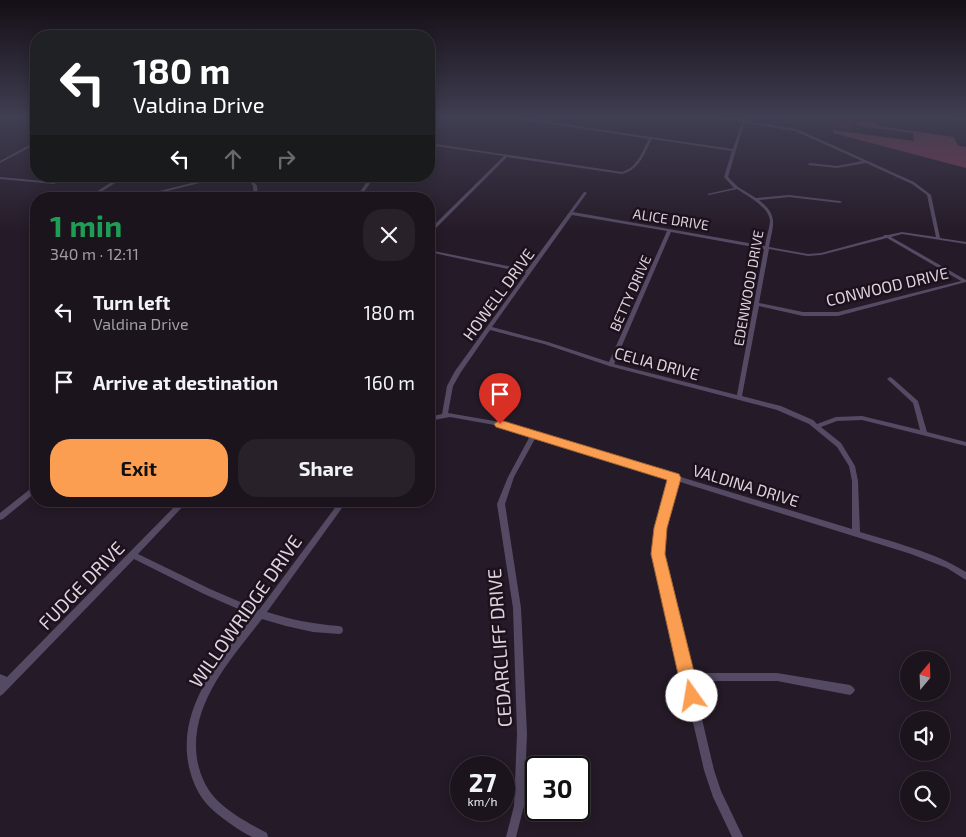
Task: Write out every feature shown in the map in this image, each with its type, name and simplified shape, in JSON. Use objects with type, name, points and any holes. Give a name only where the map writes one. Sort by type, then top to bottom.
[{"type":"street","points":[[0,162],[13,155]]},
{"type":"street","points":[[500,155],[624,173],[631,171],[636,166],[642,155]]},
{"type":"street","points":[[732,155],[726,174],[730,182],[738,188]]},
{"type":"street","points":[[851,155],[914,183],[927,191],[930,197],[938,238]]},
{"type":"street","points":[[435,226],[506,156]]},
{"type":"street","points":[[810,164],[837,167],[866,162]]},
{"type":"street","points":[[0,178],[30,181]]},
{"type":"street","points":[[43,182],[54,183]]},
{"type":"street","points":[[99,192],[115,182]]},
{"type":"street","points":[[159,192],[201,182]]},
{"type":"street","points":[[709,194],[738,188]]},
{"type":"street","name":"EDENWOOD DRIVE","points":[[738,188],[756,199],[768,211],[772,220],[739,398]]},
{"type":"street","name":"HOWELL DRIVE","points":[[445,415],[452,381],[585,193]]},
{"type":"street","points":[[756,199],[789,196],[840,202]]},
{"type":"street","name":"ALICE DRIVE","points":[[570,213],[800,254],[816,254],[886,236],[908,233],[966,243]]},
{"type":"street","name":"BETTY DRIVE","points":[[611,365],[670,230]]},
{"type":"street","points":[[886,236],[965,281]]},
{"type":"street","points":[[435,252],[528,272]]},
{"type":"street","name":"CONWOOD DRIVE","points":[[757,304],[803,314],[838,314],[965,281]]},
{"type":"street","name":"CELIA DRIVE","points":[[488,328],[546,343],[611,365],[788,411],[818,426],[839,445],[852,466],[855,481],[856,534]]},
{"type":"street","points":[[890,380],[916,402],[924,433]]},
{"type":"street","points":[[435,418],[445,415]]},
{"type":"street","name":"VALDINA DRIVE","points":[[445,415],[481,419],[912,551],[950,566],[966,576]]},
{"type":"street","points":[[818,426],[836,419],[854,417],[966,444]]},
{"type":"street","name":"CEDARCLIFF DRIVE","points":[[511,837],[519,806],[522,734],[517,608],[501,510],[510,477],[534,435]]},
{"type":"street","points":[[674,478],[658,541],[658,554],[713,783],[738,837]]},
{"type":"street","points":[[0,517],[30,493]]},
{"type":"street","name":"FUDGE DRIVE","points":[[0,691],[4,681],[179,507]]},
{"type":"street","name":"WILLOWRIDGE DRIVE","points":[[262,837],[216,808],[204,793],[196,777],[191,750],[191,732],[195,716],[216,673],[340,507]]},
{"type":"street","points":[[133,555],[260,613],[301,627],[339,630]]},
{"type":"street","points":[[687,677],[777,677],[850,690]]},
{"type":"shaded area","points":[[917,155],[966,155],[966,168]]},
{"type":"route","points":[[500,424],[674,478],[660,528],[658,554],[692,696]]}]
